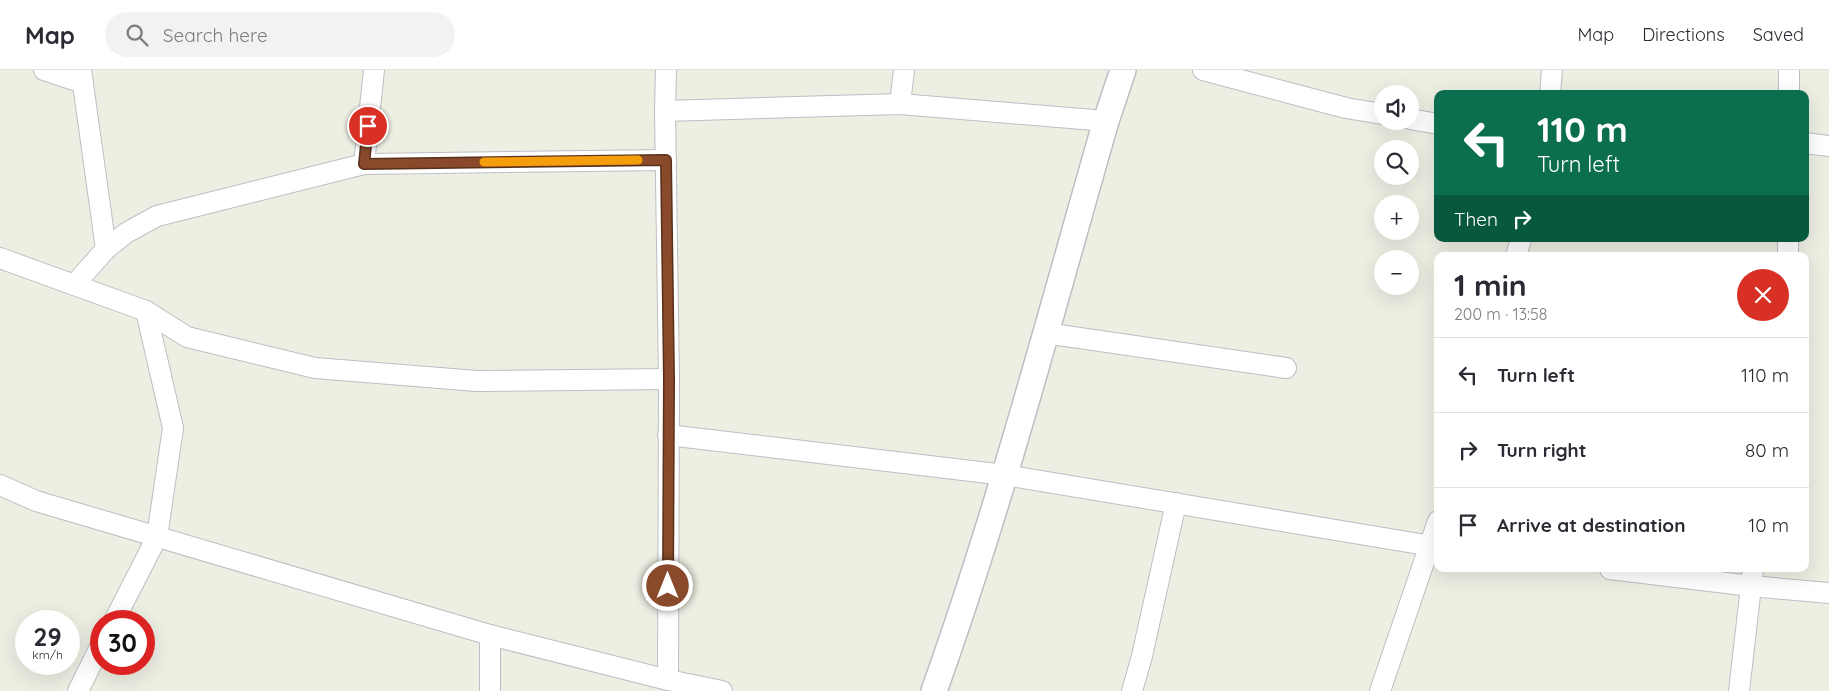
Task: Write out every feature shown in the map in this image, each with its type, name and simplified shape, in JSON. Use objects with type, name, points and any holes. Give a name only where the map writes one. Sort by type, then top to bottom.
[{"type":"street","points":[[44,70],[82,76],[106,249]]},
{"type":"street","points":[[364,164],[374,70]]},
{"type":"street","points":[[666,70],[669,379],[668,680]]},
{"type":"street","points":[[900,104],[904,70]]},
{"type":"street","points":[[934,691],[965,604],[1005,475],[1106,122],[1123,70]]},
{"type":"street","points":[[1203,70],[1346,108],[1374,113]]},
{"type":"street","points":[[1550,90],[1552,70]]},
{"type":"street","points":[[1788,90],[1789,70]]},
{"type":"street","points":[[665,111],[900,104],[1106,122]]},
{"type":"street","points":[[1419,121],[1434,123]]},
{"type":"street","points":[[1809,144],[1829,146]]},
{"type":"street","points":[[74,285],[106,249],[126,233],[157,216],[364,164],[666,160]]},
{"type":"street","points":[[0,258],[146,311],[187,337],[314,368],[477,381],[669,379]]},
{"type":"street","points":[[120,610],[157,537],[173,428],[146,311]]},
{"type":"street","points":[[1045,333],[1286,368]]},
{"type":"street","points":[[668,435],[1005,475],[1433,547],[1380,691]]},
{"type":"street","points":[[0,485],[36,501],[490,635],[668,680],[722,691]]},
{"type":"street","points":[[1132,691],[1142,656],[1176,503]]},
{"type":"street","points":[[1657,572],[1752,578],[1829,593]]},
{"type":"street","points":[[1738,691],[1752,578]]},
{"type":"street","points":[[490,635],[490,691]]},
{"type":"street","points":[[78,691],[90,668]]},
{"type":"slow traffic","points":[[484,162],[638,160]]},
{"type":"route","points":[[368,126],[364,164],[666,160],[669,379],[668,586]]}]
